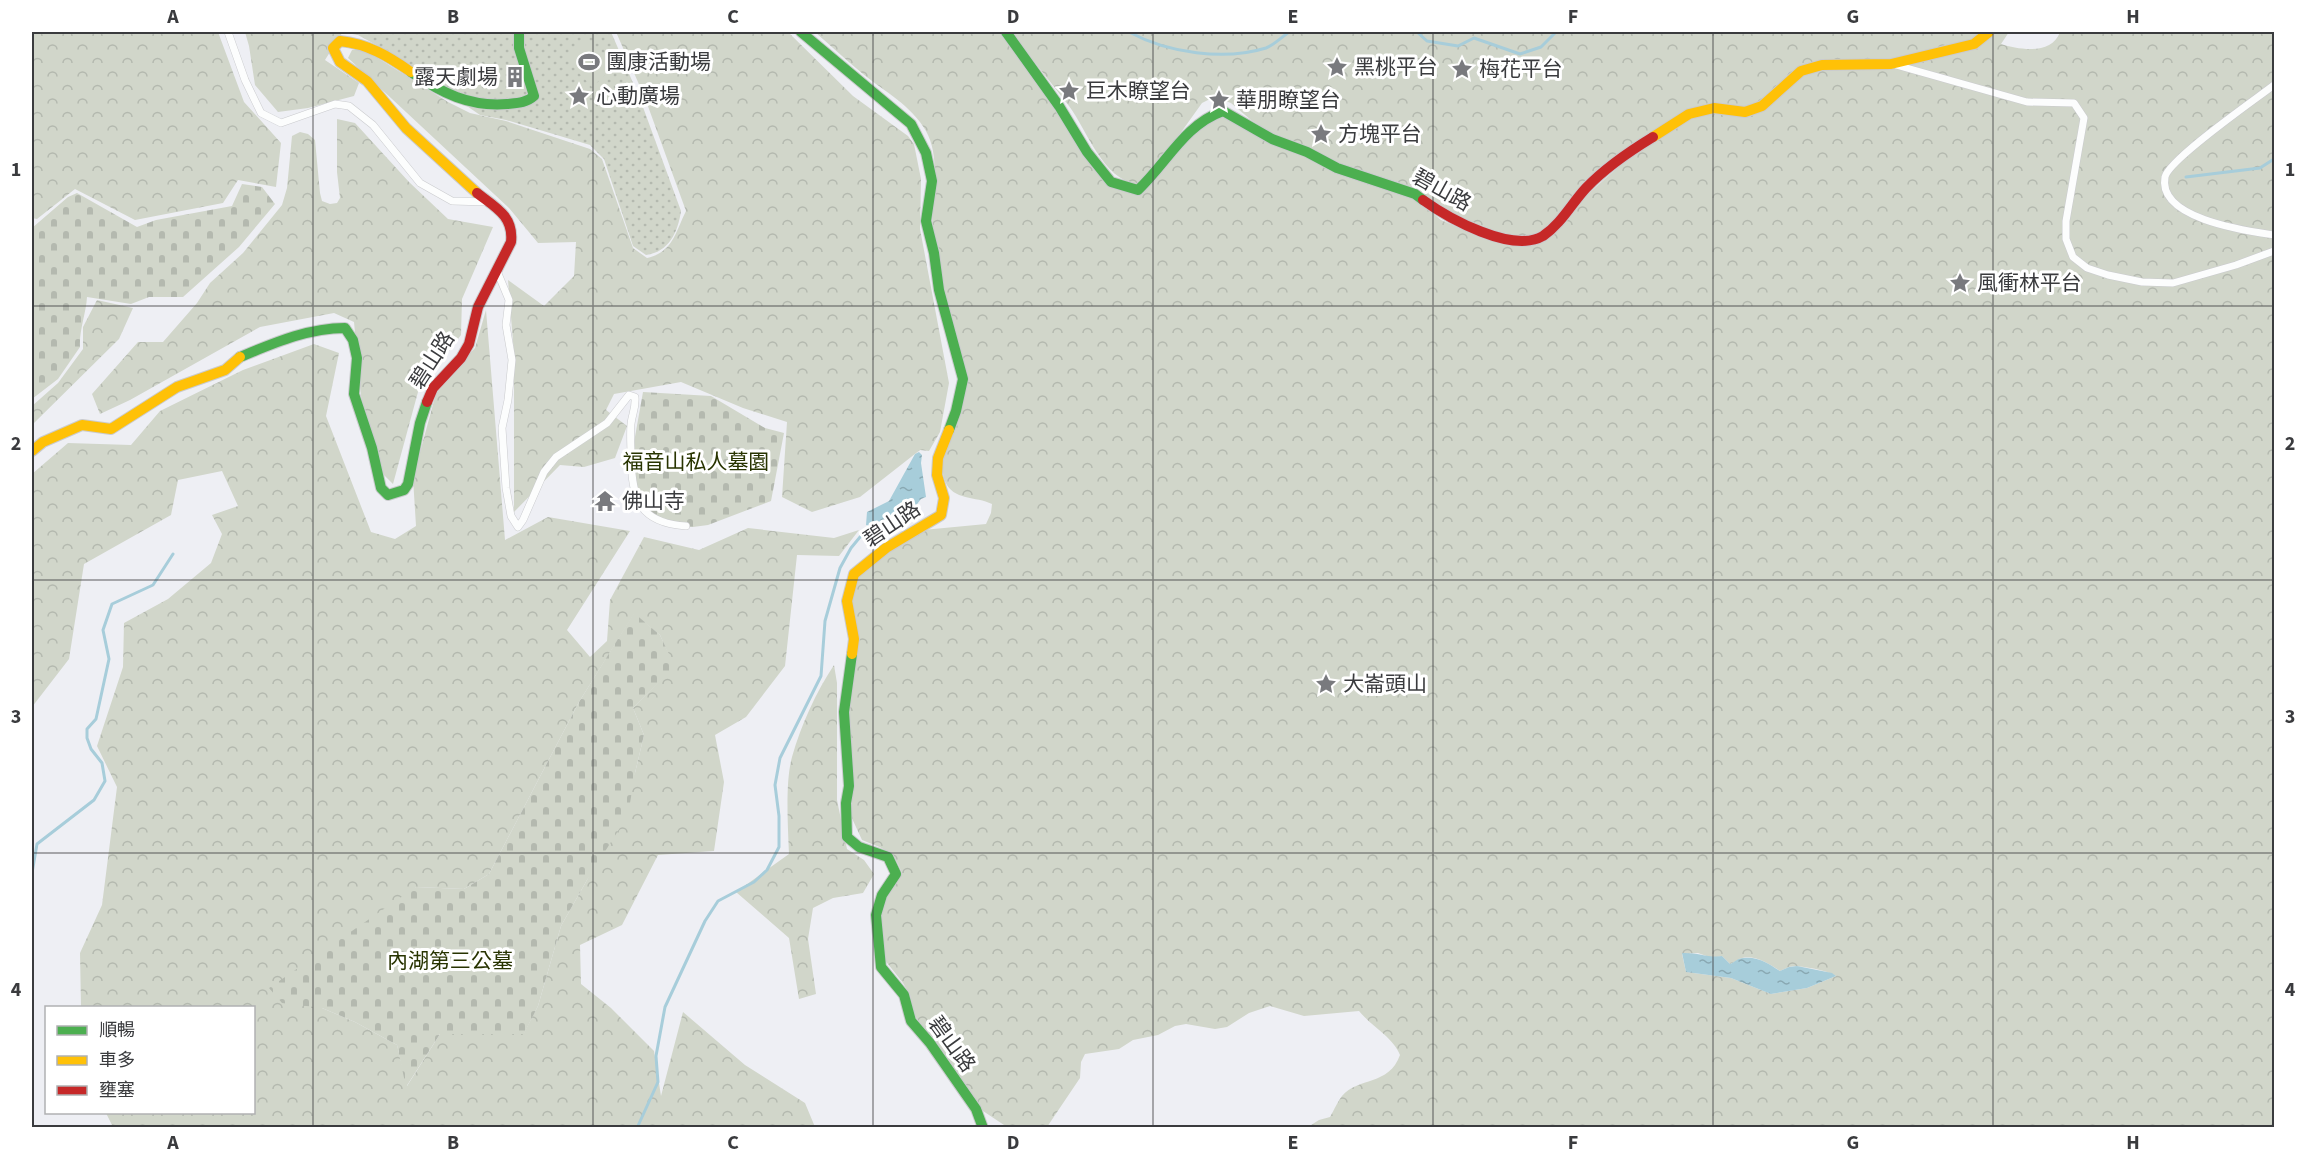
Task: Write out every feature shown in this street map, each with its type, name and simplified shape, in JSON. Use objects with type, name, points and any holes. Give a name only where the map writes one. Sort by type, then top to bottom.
[{"type":"street","points":[[228,32],[245,80],[261,113],[281,123],[335,104],[349,106],[373,125],[420,183],[452,201],[487,202]]},
{"type":"street","name":"碧山路","points":[[32,451],[43,442],[82,426],[111,429],[177,387],[225,370],[240,357],[279,341],[324,328],[345,328],[353,340],[357,358],[354,394],[372,448],[381,488],[388,495],[399,493],[408,484],[420,423],[433,388],[461,358],[469,344],[478,307],[511,242],[512,232],[509,220],[501,211],[462,181],[406,128],[367,81],[340,62],[333,48],[340,40],[350,41],[374,49],[458,99],[482,105],[506,105],[524,102],[534,96],[519,54],[517,44],[519,32]]},
{"type":"street","name":"碧山路","points":[[801,32],[813,45],[911,124],[926,153],[932,182],[926,221],[934,253],[939,290],[963,378],[956,411],[938,458],[937,475],[944,498],[941,515],[886,548],[854,574],[847,601],[854,639],[844,712],[849,786],[846,803],[847,837],[859,847],[888,857],[896,874],[882,895],[876,915],[881,967],[904,995],[911,1021],[930,1043],[980,1115],[983,1128]]},
{"type":"street","name":"碧山路","points":[[1006,32],[1059,106],[1087,152],[1111,182],[1138,189],[1151,179],[1175,146],[1197,125],[1212,113],[1223,111],[1272,139],[1307,152],[1336,168],[1415,194],[1445,216],[1472,229],[1498,237],[1522,240],[1541,237],[1556,225],[1587,187],[1621,158],[1689,114],[1714,108],[1744,112],[1762,106],[1802,71],[1822,65],[1891,63],[1974,44],[1989,32]]},
{"type":"street","points":[[1891,63],[2027,102],[2074,103],[2084,118],[2066,221],[2066,239],[2073,257],[2087,268],[2142,282],[2173,283],[2236,265],[2274,250]]},
{"type":"street","points":[[2274,85],[2226,120],[2173,165],[2165,177],[2167,193],[2177,205],[2199,219],[2249,232],[2274,235]]},
{"type":"street","points":[[497,271],[510,300],[506,325],[512,360],[508,400],[502,428],[506,488],[511,516],[518,526],[523,520],[544,472],[556,457],[607,423],[628,395],[635,397],[636,408],[631,423],[632,483],[636,497],[646,513],[665,525],[686,526]]},
{"type":"green space","points":[[32,32],[218,32],[244,102],[281,143],[276,187],[238,180],[223,203],[135,220],[75,189],[37,219],[32,218]]},
{"type":"green space","points":[[245,32],[342,33],[325,60],[359,83],[354,96],[308,108],[278,112],[255,85]]},
{"type":"green space","points":[[340,32],[611,32],[640,99],[681,211],[678,226],[671,240],[661,250],[646,255],[633,246],[604,159],[590,145],[506,120],[480,115],[387,51],[358,35]]},
{"type":"green space","points":[[616,32],[788,32],[853,96],[908,136],[914,144],[921,179],[920,229],[949,383],[940,432],[929,451],[920,450],[860,497],[812,512],[782,497],[787,422],[743,408],[681,382],[614,394],[606,410],[627,426],[615,458],[584,467],[560,465],[514,512],[514,354],[508,280],[544,306],[574,276],[576,242],[538,243],[509,208],[348,58],[352,50],[365,50],[448,102],[470,113],[506,121],[590,149],[602,159],[633,248],[647,258],[663,251],[668,246],[686,211],[645,98]]},
{"type":"green space","points":[[815,32],[1002,32],[1106,183],[1130,192],[1145,190],[1192,134],[1214,118],[1225,116],[1272,144],[1303,155],[1338,173],[1405,194],[1418,201],[1441,220],[1455,226],[1487,237],[1527,243],[1544,239],[1560,227],[1588,194],[1632,155],[1689,118],[1718,113],[1748,116],[1766,108],[1803,74],[1825,69],[1846,68],[1847,64],[1829,62],[1802,67],[1758,106],[1746,108],[1707,104],[1690,110],[1639,141],[1612,162],[1581,190],[1556,221],[1539,234],[1529,237],[1471,226],[1447,215],[1423,195],[1409,187],[1351,169],[1316,151],[1273,134],[1251,120],[1231,103],[1214,97],[1202,103],[1152,173],[1137,184],[1125,180],[1105,164],[1076,116],[1013,32],[2009,32],[2001,44],[2035,49],[2050,44],[2060,32],[2274,32],[2274,1127],[1308,1127],[1319,1120],[1330,1117],[1340,1098],[1349,1090],[1389,1072],[1400,1055],[1387,1037],[1359,1011],[1304,1016],[1270,1006],[1249,1013],[1227,1027],[1215,1029],[1186,1024],[1175,1026],[1158,1035],[1133,1040],[1119,1049],[1085,1054],[1081,1062],[1080,1078],[1047,1127],[1007,1127],[983,1111],[965,1093],[943,1055],[915,1016],[910,995],[903,983],[884,959],[880,910],[884,898],[902,873],[891,854],[862,840],[850,814],[852,784],[851,757],[847,736],[847,707],[857,637],[850,602],[859,573],[923,530],[986,524],[992,504],[953,492],[945,481],[943,470],[946,444],[964,384],[965,371],[964,361],[946,305],[933,234],[935,169],[931,143],[920,122],[905,106],[863,74]],"holes":[[[1698,953],[1712,958],[1722,956],[1730,964],[1749,957],[1780,971],[1799,966],[1836,976],[1807,988],[1771,994],[1731,978],[1686,972],[1682,954]]]},
{"type":"green space","name":"團康活動場","points":[[587,40],[613,68],[592,87],[566,59]]},
{"type":"green space","points":[[337,119],[355,123],[409,182],[448,219],[493,227],[462,299],[461,335],[418,392],[393,484],[380,471],[361,396],[354,322],[334,313],[260,327],[130,400],[100,414],[92,394],[138,342],[163,342],[197,303],[210,283],[243,253],[282,205],[287,188],[292,136],[300,132],[308,134],[315,140],[322,201],[330,204],[337,203],[340,198],[337,172]]},
{"type":"green space","points":[[242,184],[262,187],[275,204],[239,247],[183,297],[149,297],[131,304],[87,297],[80,347],[58,379],[32,399],[32,228],[68,197],[77,193],[137,227],[156,220],[232,206]]},
{"type":"green space","points":[[97,300],[133,308],[119,339],[32,425],[32,406],[58,383],[83,349],[83,327]]},
{"type":"green space","points":[[486,310],[505,540],[548,517],[630,531],[567,630],[590,657],[607,641],[610,600],[644,537],[699,550],[748,528],[834,538],[859,530],[839,556],[797,555],[785,666],[746,717],[715,735],[724,782],[714,851],[658,855],[622,925],[580,945],[581,984],[611,1008],[654,1051],[661,1096],[683,1012],[745,1065],[805,1103],[815,1127],[113,1127],[106,1114],[255,1114],[255,1006],[81,1006],[80,953],[102,905],[117,787],[97,746],[123,667],[124,623],[168,599],[211,563],[222,534],[212,515],[238,506],[222,471],[178,480],[171,515],[84,564],[69,659],[32,707],[32,474],[68,443],[131,445],[160,411],[243,370],[314,344],[339,353],[326,416],[371,532],[395,539],[416,526],[413,478],[438,386],[475,348]],"holes":[[[634,614],[660,635],[674,667],[633,708],[644,735],[635,773],[587,880],[561,926],[538,1006],[524,1033],[440,1034],[407,1086],[397,1045],[355,1022],[322,1008],[416,887],[464,889],[489,874],[579,702]]]},
{"type":"green space","name":"福音山私人墓園","points":[[643,392],[711,396],[765,428],[784,433],[771,501],[708,525],[693,527],[665,526],[647,512],[638,494],[631,459]]},
{"type":"green space","name":"內湖第三公墓","points":[[634,613],[660,635],[675,667],[633,708],[644,735],[628,815],[561,926],[538,1006],[524,1034],[440,1034],[406,1087],[397,1045],[355,1022],[322,1008],[282,1003],[269,988],[416,887],[464,889],[489,874],[579,702]]},
{"type":"green space","points":[[834,665],[837,683],[837,800],[847,849],[864,860],[874,874],[863,893],[833,898],[813,908],[808,939],[816,994],[799,999],[789,938],[736,892],[789,854],[788,792],[792,757],[810,709]]},
{"type":"water","points":[[919,452],[922,455],[926,497],[921,499],[914,508],[915,518],[882,539],[878,539],[874,536],[874,531],[870,530],[870,526],[866,525],[867,512],[889,501],[915,454]]},
{"type":"water","points":[[1682,953],[1722,956],[1730,964],[1741,958],[1754,958],[1780,971],[1797,966],[1832,973],[1836,976],[1807,988],[1771,994],[1731,978],[1686,972]]},
{"type":"waterway","points":[[1129,32],[1178,50],[1214,54],[1250,52],[1266,48],[1289,32]]},
{"type":"waterway","points":[[1417,32],[1427,41],[1458,46],[1474,38],[1520,54],[1541,47],[1556,32]]},
{"type":"waterway","points":[[2186,177],[2260,168],[2274,159]]},
{"type":"waterway","points":[[637,1128],[658,1082],[656,1056],[665,1007],[705,921],[718,901],[754,882],[767,870],[779,847],[779,816],[775,785],[780,758],[821,676],[825,621],[840,568],[851,548],[865,531]]},
{"type":"waterway","points":[[32,873],[37,844],[94,800],[105,781],[102,763],[91,749],[87,729],[96,719],[109,659],[103,630],[112,604],[153,585],[173,554]]},
{"type":"traffic: fast","points":[[411,72],[445,92],[468,101],[493,104],[525,101],[534,96],[519,48],[519,32]]},
{"type":"traffic: fast","points":[[801,32],[911,124],[926,153],[932,181],[926,221],[934,253],[939,290],[963,379],[949,430]]},
{"type":"traffic: fast","points":[[1006,32],[1059,106],[1087,152],[1111,182],[1138,190],[1197,125],[1223,111],[1272,139],[1307,152],[1337,168],[1415,194],[1423,200]]},
{"type":"traffic: fast","points":[[240,357],[304,333],[345,328],[353,340],[357,358],[354,394],[372,448],[381,488],[388,495],[404,490],[408,484],[420,423],[427,402]]},
{"type":"traffic: fast","points":[[852,654],[844,712],[849,786],[846,803],[847,837],[859,847],[888,857],[896,874],[882,895],[876,915],[881,967],[904,995],[911,1021],[930,1043],[976,1109],[983,1128]]},
{"type":"traffic: slow","points":[[1653,137],[1689,114],[1714,108],[1745,112],[1762,106],[1801,71],[1822,65],[1891,64],[1974,44],[1989,32]]},
{"type":"traffic: slow","points":[[411,72],[386,56],[360,45],[340,41],[333,48],[340,62],[367,81],[406,128],[477,193]]},
{"type":"traffic: slow","points":[[32,451],[43,442],[82,425],[111,429],[177,387],[225,370],[240,357]]},
{"type":"traffic: slow","points":[[852,654],[854,639],[847,601],[854,574],[886,548],[941,515],[944,498],[937,475],[938,458],[949,430]]},
{"type":"traffic: jam","points":[[1423,200],[1448,216],[1481,232],[1515,240],[1530,240],[1543,236],[1549,231],[1593,181],[1618,160],[1653,137]]},
{"type":"traffic: jam","points":[[427,402],[433,388],[461,358],[469,344],[478,307],[511,242],[509,225],[502,213],[477,193]]},
{"type":"place","name":"團康活動場","points":[[589,62]]},
{"type":"place","name":"黑桃平台","points":[[1337,67]]},
{"type":"place","name":"梅花平台","points":[[1462,69]]},
{"type":"place","name":"露天劇場","points":[[515,77]]},
{"type":"place","name":"巨木瞭望台","points":[[1069,91]]},
{"type":"place","name":"心動廣場","points":[[579,96]]},
{"type":"place","name":"華朋瞭望台","points":[[1219,100]]},
{"type":"place","name":"方塊平台","points":[[1321,134]]},
{"type":"place","name":"風衝林平台","points":[[1960,283]]},
{"type":"place","name":"佛山寺","points":[[605,501]]},
{"type":"place","name":"大崙頭山","points":[[1326,684]]}]
